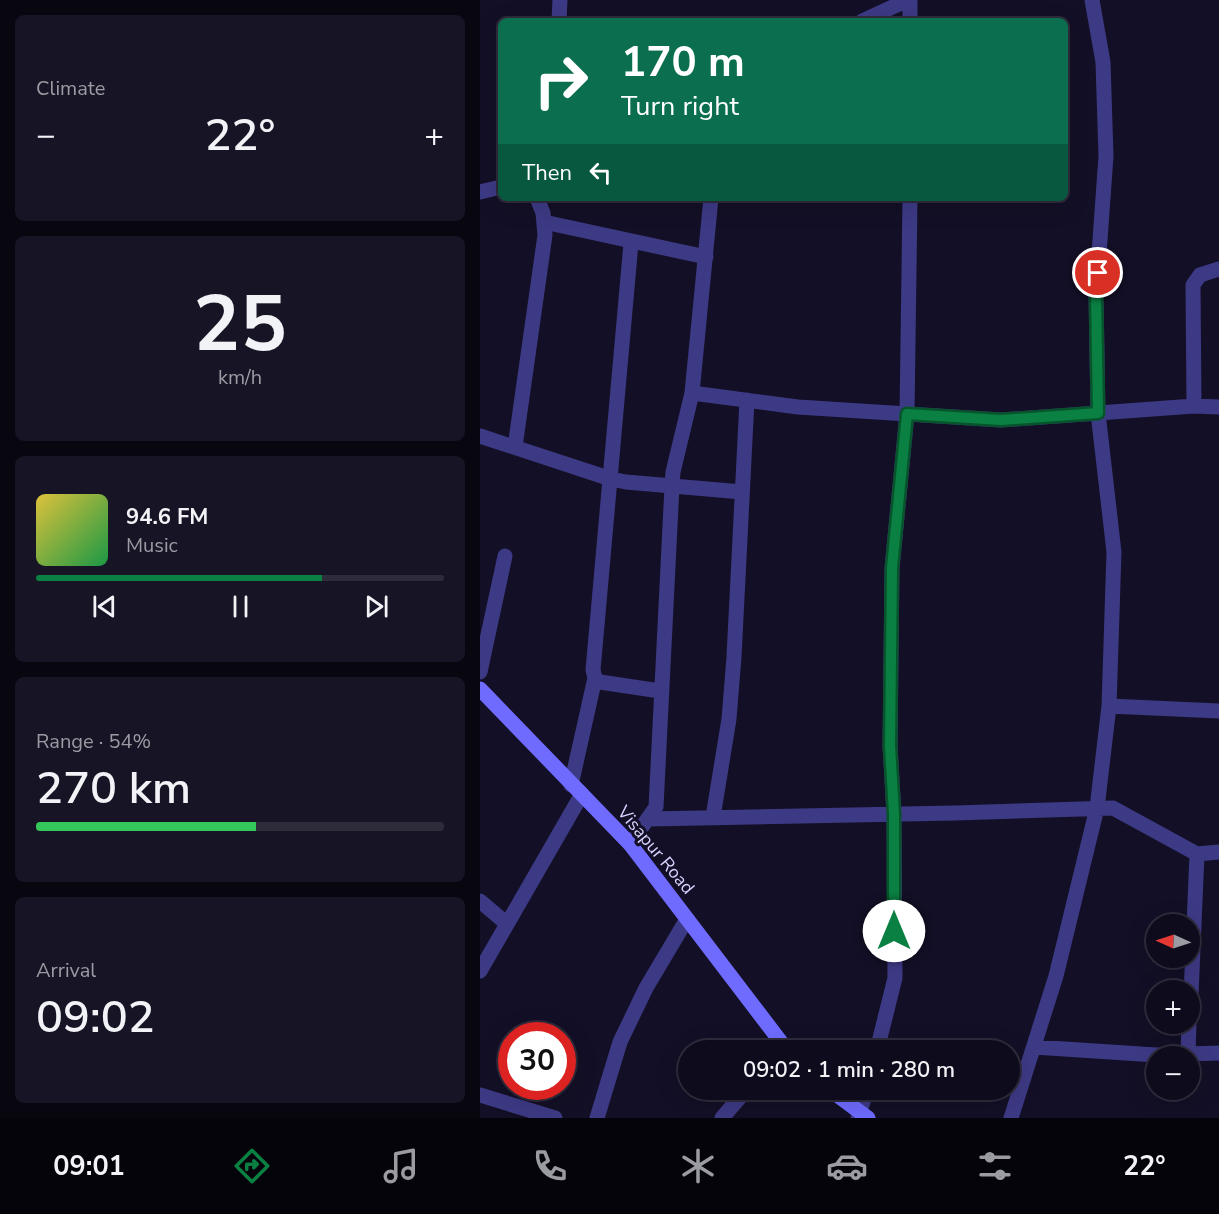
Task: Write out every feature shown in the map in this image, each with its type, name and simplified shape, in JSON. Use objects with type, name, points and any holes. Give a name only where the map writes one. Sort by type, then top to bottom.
[{"type":"street","points":[[559,18],[560,0]]},
{"type":"street","points":[[869,18],[909,0],[910,18]]},
{"type":"street","points":[[1011,1118],[1056,976],[1097,808],[1109,706],[1114,552],[1098,413],[1096,296],[1106,156],[1103,62],[1092,0]]},
{"type":"street","points":[[480,192],[498,188]]},
{"type":"street","points":[[514,447],[545,235],[538,201]]},
{"type":"street","points":[[630,844],[656,807],[660,691],[673,472],[692,393],[711,201]]},
{"type":"street","points":[[880,1040],[895,978],[894,814],[890,746],[892,568],[907,414],[910,201]]},
{"type":"street","points":[[544,222],[631,243],[706,257]]},
{"type":"street","points":[[480,971],[577,790],[595,678],[593,670],[631,243]]},
{"type":"street","points":[[1194,406],[1192,285],[1200,275],[1219,269]]},
{"type":"street","points":[[692,393],[798,407],[1001,420],[1194,406],[1219,407]]},
{"type":"street","points":[[713,817],[729,719],[747,400]]},
{"type":"street","points":[[480,436],[611,479],[742,492]]},
{"type":"street","points":[[480,672],[505,556]]},
{"type":"street","points":[[595,678],[600,682],[660,691]]},
{"type":"street","name":"Visapur Road","points":[[480,689],[630,844],[777,1040]]},
{"type":"street","points":[[1109,706],[1219,711]]},
{"type":"street","points":[[648,819],[1113,808],[1197,854],[1219,852]]},
{"type":"street","points":[[1191,980],[1197,854]]},
{"type":"street","points":[[480,901],[507,924]]},
{"type":"street","points":[[597,1118],[620,1042],[646,988],[687,919]]},
{"type":"street","points":[[1034,1047],[1146,1054]]},
{"type":"street","points":[[1200,1054],[1219,1053]]},
{"type":"street","points":[[480,1095],[555,1118]]},
{"type":"street","points":[[722,1118],[738,1100]]},
{"type":"street","points":[[842,1100],[862,1116],[865,1100]]},
{"type":"route","points":[[894,931],[894,814],[890,746],[892,568],[907,414],[1001,420],[1098,413],[1096,296],[1098,273]]}]
